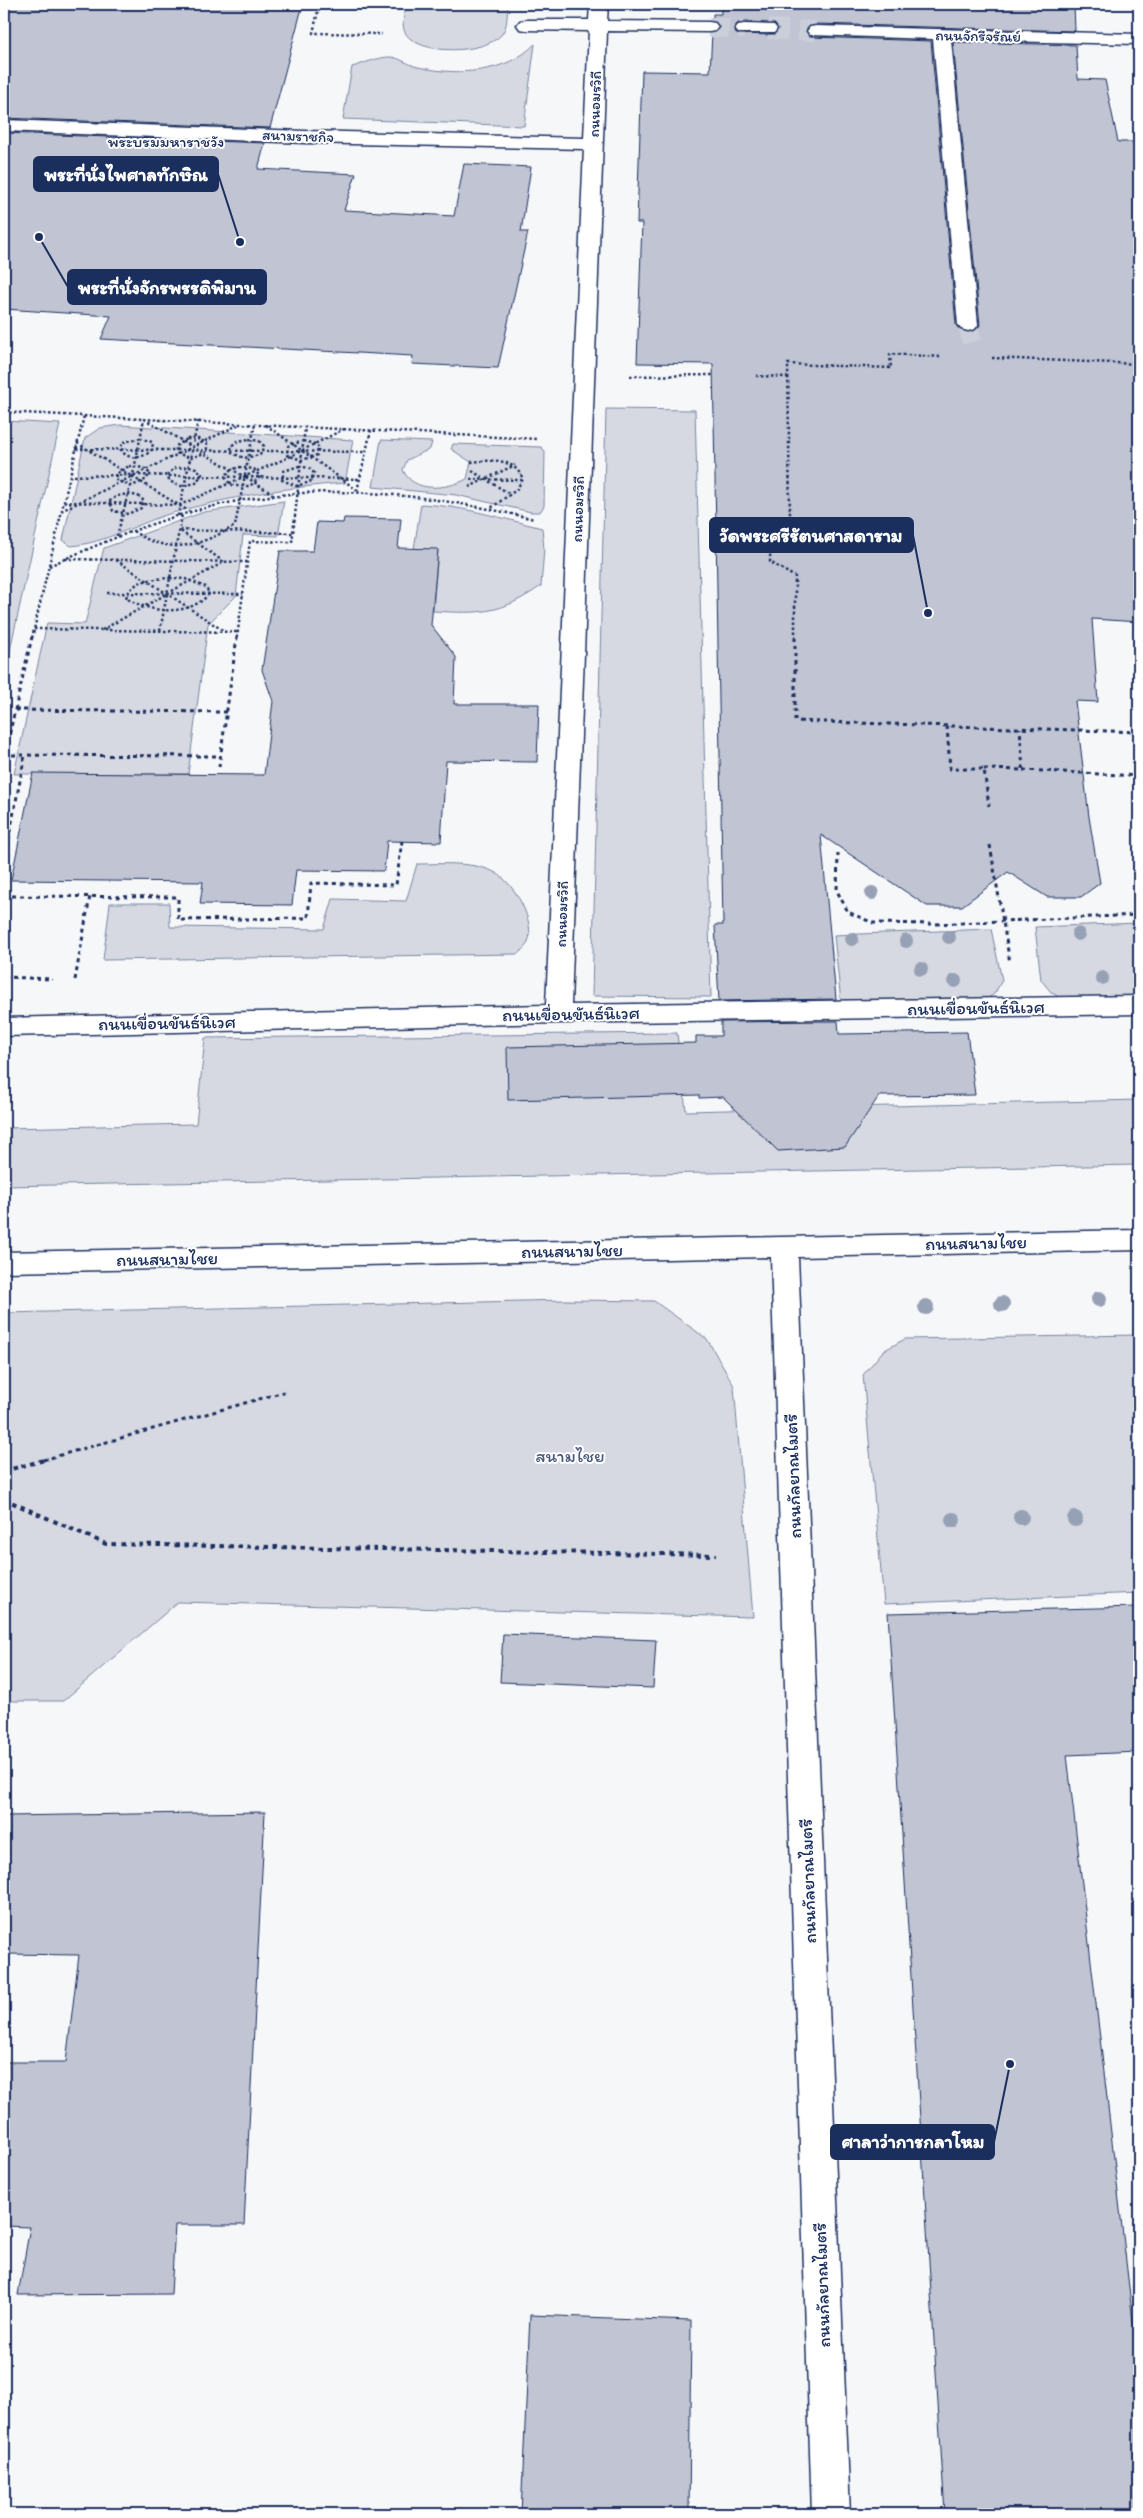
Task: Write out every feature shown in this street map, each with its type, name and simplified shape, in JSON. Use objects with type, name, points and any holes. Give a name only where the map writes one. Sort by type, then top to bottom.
[{"type":"street","points":[[526,25],[598,14],[709,28]]},
{"type":"street","name":"ถนนอมรวิถี","points":[[558,1014],[598,14]]},
{"type":"street","points":[[744,29],[768,29]]},
{"type":"street","name":"ถนนจักรีจรัณย์","points":[[816,31],[942,36],[1139,39]]},
{"type":"street","points":[[942,36],[968,324]]},
{"type":"street","name":"สนามราชกิจ","points":[[4,125],[315,137],[593,144]]},
{"type":"street","name":"ถนนเขื่อนขันธ์นิเวศ","points":[[4,1027],[558,1014],[1139,1005]]},
{"type":"street","name":"ถนนสนามไชย","points":[[4,1262],[1139,1240]]},
{"type":"street","name":"ถนนกัลยาณไมตรี","points":[[784,1247],[830,2514]]},
{"type":"path","points":[[319,7],[313,33],[382,34]]},
{"type":"path","points":[[943,357],[890,354],[891,368],[788,364],[790,517],[771,526],[770,562],[795,577],[795,721],[1139,732]]},
{"type":"path","points":[[984,357],[1139,364]]},
{"type":"path","points":[[584,377],[713,375]]},
{"type":"path","points":[[756,376],[787,377]]},
{"type":"path","points":[[4,412],[581,441]]},
{"type":"path","points":[[84,416],[4,755],[220,756]]},
{"type":"path","points":[[117,536],[133,476],[144,419]]},
{"type":"path","points":[[144,419],[275,496]]},
{"type":"path","points":[[178,516],[198,422]]},
{"type":"path","points":[[61,511],[240,424]]},
{"type":"path","points":[[133,531],[153,543],[176,546],[198,543],[235,526],[255,424]]},
{"type":"path","points":[[266,425],[341,478],[357,492]]},
{"type":"path","points":[[219,767],[250,541],[292,542],[299,466],[305,427]]},
{"type":"path","points":[[64,502],[180,505],[289,457],[344,429]]},
{"type":"path","points":[[357,492],[371,430]]},
{"type":"path","points":[[120,448],[128,440],[140,438],[149,440],[153,448]]},
{"type":"path","points":[[175,448],[181,442],[194,439],[204,442],[208,448]]},
{"type":"path","points":[[231,449],[238,441],[253,439],[262,443],[264,450]]},
{"type":"path","points":[[286,450],[291,444],[303,441],[315,444],[319,451]]},
{"type":"path","points":[[77,443],[191,512]]},
{"type":"path","points":[[120,448],[124,454],[136,457],[149,454],[153,448]]},
{"type":"path","points":[[175,448],[178,455]]},
{"type":"path","points":[[76,449],[208,448],[366,452]]},
{"type":"path","points":[[178,455],[190,458],[204,454],[208,448]]},
{"type":"path","points":[[231,449],[235,455],[249,458],[260,454],[264,450]]},
{"type":"path","points":[[286,450],[289,457],[300,461],[312,458],[319,451]]},
{"type":"path","points":[[471,462],[504,462],[515,464],[520,470],[521,480],[510,494],[491,508]]},
{"type":"path","points":[[469,487],[515,464]]},
{"type":"path","points":[[116,475],[121,469],[135,466],[146,470],[149,476]]},
{"type":"path","points":[[168,476],[175,468],[189,466],[199,471],[201,476]]},
{"type":"path","points":[[299,466],[312,470],[314,478],[310,482],[297,486],[285,483],[282,478],[284,471],[299,466]]},
{"type":"path","points":[[226,477],[232,470],[247,467],[258,471]]},
{"type":"path","points":[[258,471],[260,477]]},
{"type":"path","points":[[472,471],[510,494]]},
{"type":"path","points":[[116,475],[119,483]]},
{"type":"path","points":[[69,476],[360,479]]},
{"type":"path","points":[[119,483],[130,486],[144,482],[149,476]]},
{"type":"path","points":[[168,476],[171,483],[184,486],[196,482],[201,476]]},
{"type":"path","points":[[226,477],[230,484]]},
{"type":"path","points":[[230,484],[243,486],[254,483],[260,477]]},
{"type":"path","points":[[470,479],[521,480]]},
{"type":"path","points":[[49,566],[133,531],[191,512],[240,501],[297,494],[357,492],[430,498],[491,508],[578,531]]},
{"type":"path","points":[[110,504],[117,496],[128,494],[142,498],[143,504]]},
{"type":"path","points":[[110,504],[113,511],[122,514],[134,512],[143,504]]},
{"type":"path","points":[[160,631],[182,515]]},
{"type":"path","points":[[179,530],[293,533]]},
{"type":"path","points":[[179,530],[224,562]]},
{"type":"path","points":[[63,559],[247,562]]},
{"type":"path","points":[[115,560],[226,632]]},
{"type":"path","points":[[102,630],[224,562]]},
{"type":"path","points":[[170,578],[190,581],[206,588],[209,594],[206,599],[189,608],[164,609],[143,607],[132,603],[126,598],[127,593],[137,584],[147,580],[170,578]]},
{"type":"path","points":[[106,593],[243,594]]},
{"type":"path","points":[[34,629],[238,632]]},
{"type":"path","points":[[15,710],[226,712]]},
{"type":"path","points":[[947,726],[950,769],[1023,770],[1139,776]]},
{"type":"path","points":[[1020,728],[1023,770]]},
{"type":"path","points":[[4,863],[26,755]]},
{"type":"path","points":[[984,769],[988,806]]},
{"type":"path","points":[[4,896],[178,897],[178,920],[308,918],[310,883],[396,885],[402,841]]},
{"type":"path","points":[[990,845],[1018,1008]]},
{"type":"path","points":[[838,853],[837,891],[848,912],[873,923],[1004,921],[1139,915]]},
{"type":"path","points":[[76,980],[90,896]]},
{"type":"path","points":[[4,1471],[284,1392]]},
{"type":"path","points":[[4,1500],[106,1544],[716,1555]]},
{"type":"green space","points":[[407,4],[508,4],[504,31],[494,41],[469,49],[454,50],[425,46],[414,41],[406,34],[403,23]]},
{"type":"green space","points":[[535,44],[524,126],[343,119],[352,67],[376,59],[390,57],[433,70],[465,72],[495,67],[510,62]]},
{"type":"green space","points":[[606,409],[695,410],[711,997],[592,996]]},
{"type":"green space","points":[[4,421],[60,424],[4,677]]},
{"type":"green space","points":[[120,425],[353,440],[345,483],[280,490],[215,502],[172,513],[96,541],[71,546],[63,540],[85,438],[100,428]]},
{"type":"green space","points":[[381,440],[432,442],[430,449],[407,460],[403,470],[408,478],[415,483],[432,487],[450,485],[467,479],[471,462],[451,449],[453,444],[541,447],[545,451],[544,506],[540,512],[531,512],[456,495],[373,487]]},
{"type":"green space","points":[[284,501],[278,536],[243,535],[236,596],[208,624],[188,774],[14,774],[47,623],[85,624],[104,548],[204,512]]},
{"type":"green space","points":[[421,504],[467,510],[542,528],[544,549],[541,586],[514,602],[490,610],[478,612],[433,611],[438,550],[414,549]]},
{"type":"green space","points":[[417,864],[468,865],[488,869],[503,878],[516,894],[526,914],[530,934],[526,945],[518,954],[103,960],[110,903],[169,903],[170,927],[324,929],[333,899],[406,901]]},
{"type":"green space","points":[[1139,923],[1139,998],[1063,1000],[1051,992],[1041,980],[1035,927]]},
{"type":"green space","points":[[991,929],[1002,980],[995,993],[986,1000],[841,1002],[834,935]]},
{"type":"green space","points":[[677,1033],[686,1111],[1139,1100],[1139,1165],[4,1186],[4,1128],[196,1124],[205,1038]]},
{"type":"green space","name":"สนามไชย","points":[[566,1300],[654,1301],[707,1339],[734,1386],[753,1617],[178,1602],[63,1701],[4,1701],[4,1313]]},
{"type":"green space","points":[[1139,1335],[1139,1593],[884,1604],[863,1375],[883,1351],[905,1339]]},
{"type":"building","points":[[4,4],[303,4],[270,128],[4,118]]},
{"type":"building","points":[[721,4],[1074,4],[1075,31],[816,24],[810,25],[806,30],[810,37],[931,41],[956,325],[960,331],[967,333],[976,331],[980,325],[953,42],[1076,45],[1078,79],[1105,80],[1118,142],[1133,142],[1139,173],[1139,622],[1092,619],[1098,702],[1075,701],[1089,817],[1100,883],[1081,897],[1047,897],[1008,872],[962,906],[927,906],[821,835],[836,999],[719,1001],[715,925],[723,925],[713,364],[637,363],[642,223],[637,223],[642,71],[710,72],[712,33],[716,32],[720,27],[713,21],[713,14],[721,14]],"holes":[[[744,22],[774,23],[779,29],[774,35],[736,34],[734,28],[738,23]]]},
{"type":"building","points":[[4,133],[265,143],[258,169],[356,174],[344,210],[454,216],[464,164],[531,167],[521,232],[528,232],[498,368],[412,364],[413,356],[101,339],[111,316],[4,309]]},
{"type":"building","points":[[344,518],[401,519],[398,548],[438,549],[431,625],[456,657],[454,704],[539,704],[537,762],[446,761],[441,842],[387,841],[384,871],[296,870],[292,905],[200,904],[203,882],[11,880],[33,773],[264,775],[273,701],[262,670],[280,551],[313,551],[317,522],[343,523]]},
{"type":"building","points":[[838,1021],[839,1034],[967,1032],[975,1095],[879,1096],[845,1147],[778,1151],[723,1097],[699,1098],[699,1095],[508,1100],[507,1047],[696,1043],[696,1036],[721,1036],[721,1022]]},
{"type":"building","points":[[1139,1607],[1139,1752],[1067,1755],[1139,2373],[1139,2514],[945,2514],[888,1613]]},
{"type":"building","points":[[503,1634],[656,1640],[653,1688],[500,1682]]},
{"type":"building","points":[[265,1812],[244,2225],[175,2225],[171,2294],[18,2295],[30,2227],[4,2226],[4,2062],[66,2062],[79,1955],[4,1954],[4,1816]]},
{"type":"building","points":[[530,2315],[691,2321],[689,2514],[521,2514]]},
{"type":"tunnel","points":[[709,27],[744,29]]},
{"type":"tunnel","points":[[768,29],[816,31]]},
{"type":"tunnel","points":[[968,325],[972,342]]},
{"type":"place","name":"พระที่นั่งจักรพรรดิพิมาน","points":[[39,237]]},
{"type":"place","name":"พระที่นั่งไพศาลทักษิณ","points":[[240,242]]},
{"type":"place","name":"วัดพระศรีรัตนศาสดาราม","points":[[928,613]]},
{"type":"place","name":"ศาลาว่าการกลาโหม","points":[[1010,2064]]},
{"type":"district","name":"พระบรมมหาราชวัง","points":[[166,141]]}]
